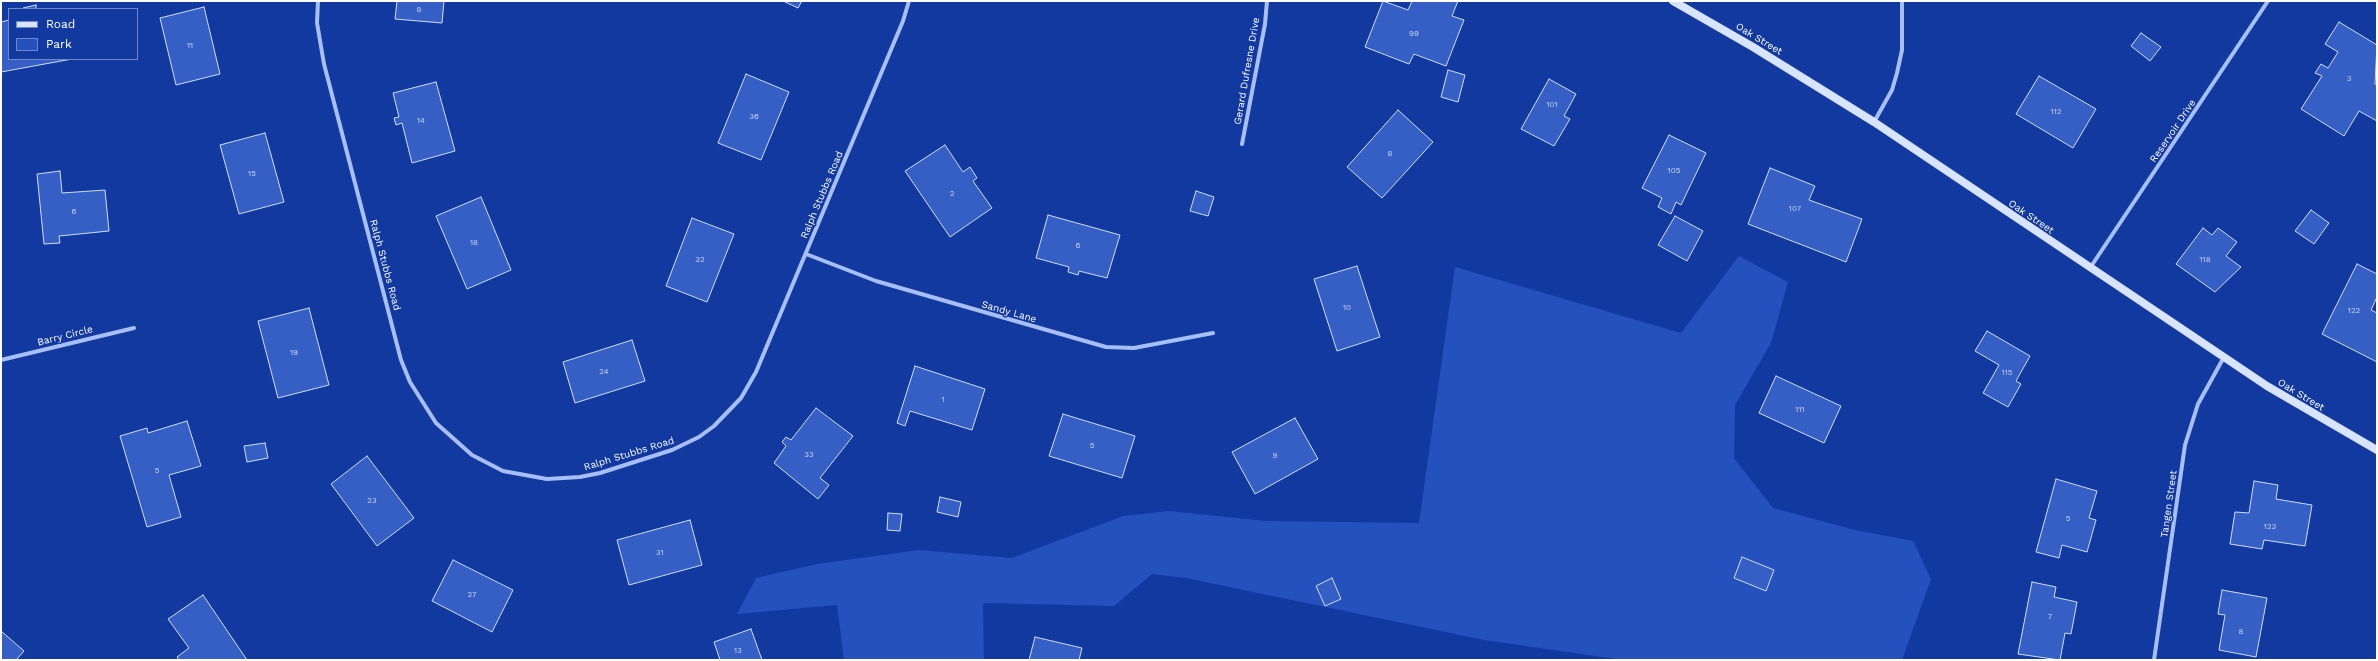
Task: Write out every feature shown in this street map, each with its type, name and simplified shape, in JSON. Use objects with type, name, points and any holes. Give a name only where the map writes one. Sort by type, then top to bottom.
[{"type":"street","name":"Ralph Stubbs Road","points":[[318,1],[317,23],[324,64],[401,360],[416,393],[436,423],[453,440],[483,462],[504,472],[530,477],[558,479],[580,477],[672,450],[699,437],[726,416],[742,398],[752,381],[806,254],[903,21],[909,1]]},
{"type":"street","name":"Gerard Dufresne Drive","points":[[1242,144],[1265,24],[1267,1]]},
{"type":"street","name":"Oak Street","points":[[1674,1],[1753,47],[1874,122],[2224,357],[2314,415],[2377,450]]},
{"type":"street","points":[[1874,122],[1892,90],[1897,73],[1902,50],[1902,1]]},
{"type":"street","name":"Reservoir Drive","points":[[2090,268],[2268,1]]},
{"type":"street","name":"Sandy Lane","points":[[806,254],[876,281],[1106,347],[1134,348],[1213,333]]},
{"type":"street","name":"Barry Circle","points":[[1,360],[134,328]]},
{"type":"street","name":"Tangen Street","points":[[2154,660],[2190,426],[2207,384],[2224,357]]},
{"type":"green space","points":[[1739,256],[1788,282],[1771,343],[1735,405],[1734,458],[1773,508],[1855,530],[1913,541],[1931,579],[1902,660],[1623,660],[1484,640],[1186,578],[1152,574],[1114,606],[983,603],[984,660],[844,660],[837,605],[737,614],[756,578],[817,564],[919,550],[1012,558],[1123,516],[1169,511],[1266,521],[1419,523],[1455,267],[1681,333]]},
{"type":"building","points":[[397,1],[444,1],[442,23],[395,19]]},
{"type":"building","points":[[783,1],[802,1],[798,8]]},
{"type":"building","points":[[1383,1],[1408,10],[1412,1],[1458,1],[1452,16],[1464,20],[1446,66],[1414,54],[1409,64],[1365,47]]},
{"type":"building","points":[[36,5],[36,8],[23,8]]},
{"type":"building","points":[[204,7],[220,74],[176,85],[160,18]]},
{"type":"building","points":[[8,20],[8,60],[67,60],[1,72],[1,22]]},
{"type":"building","points":[[2339,22],[2377,45],[2375,84],[2377,85],[2377,121],[2359,111],[2344,136],[2301,109],[2322,76],[2315,73],[2321,64],[2328,68],[2338,52],[2325,44]]},
{"type":"building","points":[[2141,33],[2161,47],[2150,61],[2131,46]]},
{"type":"building","points":[[1448,70],[1465,75],[1458,102],[1441,97]]},
{"type":"building","points":[[746,74],[789,92],[761,160],[718,143]]},
{"type":"building","points":[[2039,76],[2096,109],[2073,148],[2016,114]]},
{"type":"building","points":[[1549,79],[1576,94],[1564,116],[1570,119],[1554,146],[1521,129]]},
{"type":"building","points":[[436,82],[455,151],[412,163],[402,123],[396,125],[394,118],[399,117],[393,93]]},
{"type":"building","points":[[1398,110],[1433,142],[1382,198],[1347,167]]},
{"type":"building","points":[[265,133],[284,202],[239,214],[220,145]]},
{"type":"building","points":[[1669,135],[1706,153],[1681,205],[1676,202],[1671,214],[1658,207],[1662,198],[1642,188]]},
{"type":"building","points":[[945,145],[963,172],[970,167],[977,178],[973,181],[992,208],[950,237],[905,171]]},
{"type":"building","points":[[1770,168],[1815,186],[1809,200],[1862,219],[1846,262],[1748,224]]},
{"type":"building","points":[[60,171],[62,193],[105,190],[109,231],[59,236],[60,243],[44,244],[37,174]]},
{"type":"building","points":[[1196,191],[1214,197],[1208,216],[1190,211]]},
{"type":"building","points":[[481,197],[511,270],[467,289],[436,216]]},
{"type":"building","points":[[2311,210],[2329,223],[2314,244],[2295,231]]},
{"type":"building","points":[[1048,215],[1120,235],[1107,278],[1079,271],[1078,275],[1068,272],[1069,267],[1036,258]]},
{"type":"building","points":[[1675,216],[1703,231],[1687,261],[1658,245]]},
{"type":"building","points":[[692,218],[734,234],[707,302],[666,286]]},
{"type":"building","points":[[2203,228],[2212,235],[2218,228],[2237,242],[2226,256],[2241,267],[2215,292],[2176,264]]},
{"type":"building","points":[[2357,264],[2377,274],[2377,297],[2371,310],[2377,313],[2377,362],[2322,334]]},
{"type":"building","points":[[1357,266],[1380,337],[1337,351],[1314,279]]},
{"type":"building","points":[[309,308],[329,385],[278,398],[258,321]]},
{"type":"building","points":[[1987,331],[2030,356],[2016,381],[2021,384],[2008,407],[1983,393],[1999,365],[1975,351]]},
{"type":"building","points":[[632,340],[645,381],[575,403],[563,362]]},
{"type":"building","points":[[915,366],[985,389],[972,430],[910,411],[905,426],[897,423]]},
{"type":"building","points":[[1776,376],[1841,406],[1824,443],[1759,413]]},
{"type":"building","points":[[816,408],[853,436],[820,478],[829,485],[818,499],[774,463],[786,446],[782,442],[786,437],[791,440]]},
{"type":"building","points":[[1063,414],[1135,436],[1122,478],[1049,456]]},
{"type":"building","points":[[1295,418],[1318,459],[1255,494],[1232,452]]},
{"type":"building","points":[[187,421],[201,466],[169,475],[181,517],[147,527],[120,436],[147,428],[148,433]]},
{"type":"building","points":[[265,443],[268,458],[247,462],[244,446]]},
{"type":"building","points":[[367,456],[414,518],[377,546],[331,484]]},
{"type":"building","points":[[2056,479],[2097,491],[2089,518],[2096,520],[2087,552],[2062,545],[2059,558],[2036,552]]},
{"type":"building","points":[[2254,481],[2278,485],[2276,499],[2312,505],[2305,546],[2264,540],[2262,549],[2230,544],[2235,512],[2249,513]]},
{"type":"building","points":[[940,497],[961,502],[958,517],[937,512]]},
{"type":"building","points":[[888,513],[902,514],[900,531],[887,530]]},
{"type":"building","points":[[690,520],[702,565],[629,585],[617,540]]},
{"type":"building","points":[[1742,557],[1774,570],[1766,591],[1734,578]]},
{"type":"building","points":[[453,560],[513,590],[492,632],[432,601]]},
{"type":"building","points":[[1332,578],[1341,599],[1325,606],[1316,586]]},
{"type":"building","points":[[2032,582],[2056,587],[2054,597],[2077,602],[2071,634],[2065,633],[2060,660],[2018,654]]},
{"type":"building","points":[[2222,590],[2267,598],[2256,657],[2219,650],[2225,615],[2218,614]]},
{"type":"building","points":[[203,595],[247,660],[179,660],[177,657],[189,648],[168,619]]},
{"type":"building","points":[[751,629],[762,660],[720,660],[714,642]]},
{"type":"building","points":[[1,631],[24,651],[16,660],[1,660]]},
{"type":"building","points":[[1035,637],[1082,648],[1079,660],[1029,660]]}]
